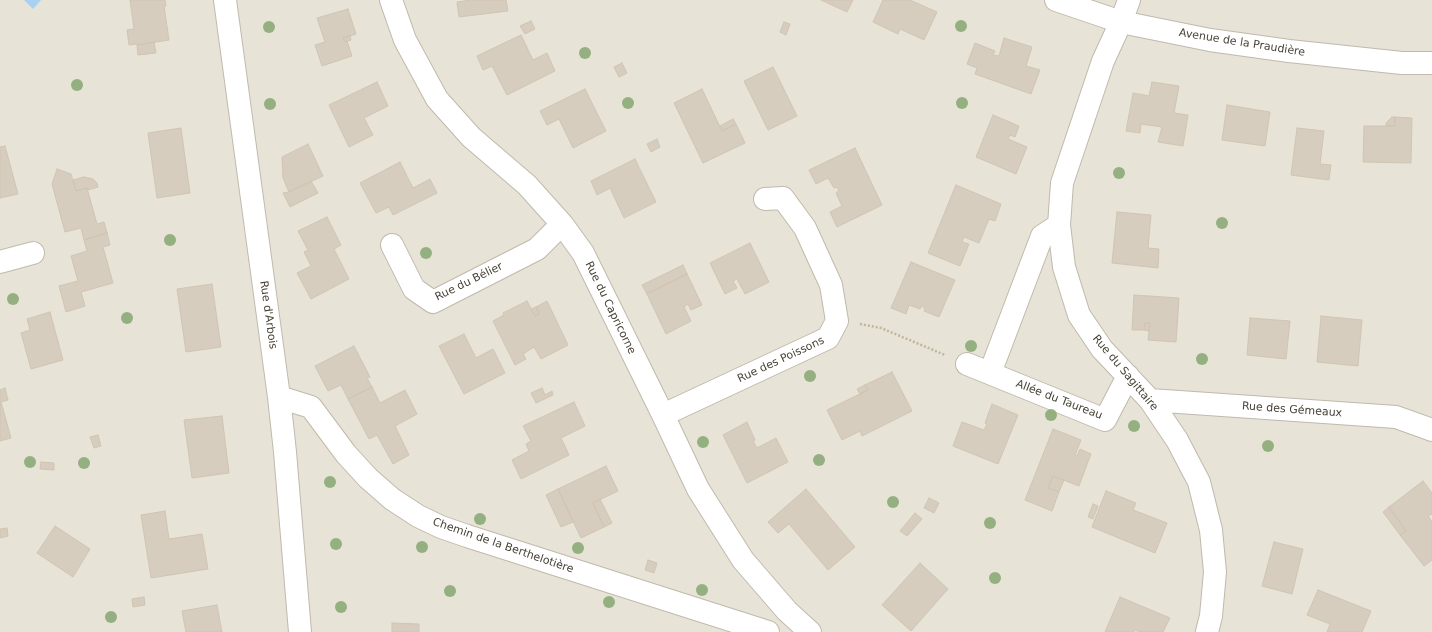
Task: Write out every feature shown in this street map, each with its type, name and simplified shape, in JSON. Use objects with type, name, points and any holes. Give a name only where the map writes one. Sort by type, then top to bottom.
[{"type":"street","name":"Rue d'Arbois","points":[[225,0],[286,452],[300,632]]},
{"type":"street","name":"Rue du Capricorne","points":[[391,0],[406,40],[437,99],[471,137],[528,185],[562,224],[583,253],[663,415],[698,490],[743,560],[787,611],[810,632]]},
{"type":"street","name":"Avenue de la Praudière","points":[[1056,0],[1121,22],[1210,40],[1289,51],[1402,63],[1432,63]]},
{"type":"street","name":"Rue du Sagittaire","points":[[1129,0],[1121,22],[1103,61],[1062,183],[1059,225],[1064,267],[1079,315],[1102,349],[1150,400],[1177,440],[1199,482],[1211,530],[1215,572],[1211,616],[1207,632]]},
{"type":"street","points":[[765,199],[783,198],[805,228],[831,285],[837,321]]},
{"type":"street","name":"Rue du Bélier","points":[[392,246],[414,289],[433,302],[537,249],[562,224]]},
{"type":"street","points":[[990,373],[1042,236],[1059,225]]},
{"type":"street","points":[[0,262],[33,253]]},
{"type":"street","name":"Rue des Poissons","points":[[663,415],[828,338],[837,321]]},
{"type":"street","name":"Allée du Taureau","points":[[968,364],[1104,420],[1128,376]]},
{"type":"street","name":"Chemin de la Berthelotière","points":[[279,396],[311,407],[346,454],[368,478],[392,499],[424,519],[467,536],[768,632]]},
{"type":"street","name":"Rue des Gémeaux","points":[[1150,400],[1396,417],[1432,430]]},
{"type":"path","points":[[837,321],[881,328],[968,364]]},
{"type":"shaded area","points":[[0,0],[1432,0],[1432,632],[0,632]]},
{"type":"water","points":[[24,0],[41,0],[33,9]]},
{"type":"building","points":[[130,0],[165,0],[166,6],[164,6],[169,40],[129,45],[127,30],[134,29]]},
{"type":"building","points":[[471,0],[506,0],[508,11],[459,17],[457,2]]},
{"type":"building","points":[[821,0],[853,0],[847,12]]},
{"type":"building","points":[[883,0],[910,0],[937,12],[924,40],[900,29],[898,34],[873,22]]},
{"type":"building","points":[[348,9],[356,34],[343,38],[345,42],[347,41],[352,56],[322,66],[315,45],[325,42],[317,18]]},
{"type":"building","points":[[531,21],[535,29],[525,34],[520,26]]},
{"type":"building","points":[[784,22],[790,24],[786,35],[780,32]]},
{"type":"building","points":[[521,35],[533,60],[547,53],[555,71],[507,95],[492,66],[483,70],[477,56]]},
{"type":"building","points":[[350,36],[351,40],[345,42],[343,38]]},
{"type":"building","points":[[1004,38],[1032,47],[1026,66],[1040,70],[1031,94],[975,74],[977,68],[967,64],[975,43],[995,51],[993,55],[999,56]]},
{"type":"building","points":[[154,42],[156,53],[138,55],[137,45]]},
{"type":"building","points":[[622,63],[627,73],[619,77],[614,67]]},
{"type":"building","points":[[773,67],[797,116],[768,130],[744,81]]},
{"type":"building","points":[[377,82],[388,106],[364,118],[373,135],[349,147],[329,105]]},
{"type":"building","points":[[1152,82],[1179,86],[1174,113],[1188,115],[1183,146],[1158,142],[1162,127],[1141,124],[1140,133],[1126,131],[1133,93],[1149,96]]},
{"type":"building","points":[[585,89],[606,131],[573,148],[559,119],[547,125],[540,111]]},
{"type":"building","points":[[702,89],[722,131],[736,124],[745,143],[703,163],[674,103]]},
{"type":"building","points":[[1227,105],[1270,112],[1265,146],[1222,140]]},
{"type":"building","points":[[993,115],[1019,126],[1015,137],[1010,135],[1008,139],[1027,147],[1016,174],[976,157]]},
{"type":"building","points":[[1392,117],[1395,117],[1395,126],[1386,126],[1386,123]]},
{"type":"building","points":[[1395,117],[1412,118],[1411,163],[1363,162],[1364,126],[1395,126]]},
{"type":"building","points":[[733,119],[736,124],[722,131],[720,126]]},
{"type":"building","points":[[181,128],[190,193],[157,198],[148,133]]},
{"type":"building","points":[[1297,128],[1324,131],[1320,164],[1331,165],[1329,180],[1291,175]]},
{"type":"building","points":[[657,139],[660,147],[651,152],[647,144]]},
{"type":"building","points":[[308,144],[323,176],[289,192],[283,178],[282,157]]},
{"type":"building","points":[[5,146],[18,194],[0,198],[0,147]]},
{"type":"building","points":[[855,148],[882,205],[837,227],[830,212],[842,206],[836,193],[839,191],[837,187],[834,188],[828,178],[816,184],[809,170]]},
{"type":"building","points":[[635,159],[656,202],[624,218],[610,188],[597,195],[591,181]]},
{"type":"building","points":[[400,162],[413,188],[430,179],[437,193],[393,215],[389,207],[376,213],[360,183]]},
{"type":"building","points":[[57,169],[71,174],[76,191],[87,188],[97,224],[104,222],[107,233],[84,240],[81,228],[65,232],[52,184]]},
{"type":"building","points":[[84,177],[93,179],[97,183],[98,187],[76,191],[73,180]]},
{"type":"building","points":[[311,181],[318,193],[290,207],[283,193],[289,192]]},
{"type":"building","points":[[956,185],[1001,204],[995,221],[989,219],[979,243],[964,237],[962,242],[969,244],[960,266],[928,253]]},
{"type":"building","points":[[1117,212],[1151,215],[1148,248],[1159,249],[1158,268],[1112,263]]},
{"type":"building","points":[[327,217],[341,245],[334,249],[349,279],[311,299],[297,273],[311,266],[304,252],[308,250],[298,231]]},
{"type":"building","points":[[107,233],[110,245],[103,247],[113,283],[81,292],[85,306],[66,312],[59,286],[78,281],[71,256],[87,251],[84,240]]},
{"type":"building","points":[[750,243],[769,282],[745,294],[737,279],[733,281],[737,288],[725,294],[710,263]]},
{"type":"building","points":[[911,262],[955,280],[939,317],[924,311],[925,308],[921,306],[920,309],[909,305],[906,314],[891,308]]},
{"type":"building","points":[[683,265],[687,274],[647,294],[642,285]]},
{"type":"building","points":[[687,274],[702,305],[691,310],[688,304],[684,307],[691,321],[666,334],[647,294]]},
{"type":"building","points":[[212,284],[221,347],[186,352],[177,289]]},
{"type":"building","points":[[1134,295],[1179,298],[1176,342],[1148,340],[1150,323],[1145,323],[1144,330],[1132,330]]},
{"type":"building","points":[[527,301],[535,316],[539,314],[536,307],[547,301],[568,345],[541,359],[534,347],[523,354],[526,359],[515,365],[493,321],[504,315],[503,313]]},
{"type":"building","points":[[536,307],[539,314],[535,316],[531,309]]},
{"type":"building","points":[[50,312],[63,360],[31,369],[21,333],[30,330],[27,319]]},
{"type":"building","points":[[1321,316],[1362,320],[1358,366],[1317,362]]},
{"type":"building","points":[[1250,318],[1290,321],[1286,359],[1247,355]]},
{"type":"building","points":[[1145,323],[1150,323],[1149,331],[1144,330]]},
{"type":"building","points":[[464,334],[476,358],[493,349],[505,373],[464,394],[439,346]]},
{"type":"building","points":[[354,346],[370,377],[367,378],[372,387],[348,399],[341,385],[328,391],[315,366]]},
{"type":"building","points":[[892,372],[912,411],[862,436],[860,431],[842,440],[827,410],[868,390],[865,385]]},
{"type":"building","points":[[865,385],[868,390],[860,394],[857,389]]},
{"type":"building","points":[[372,387],[380,403],[405,390],[417,414],[395,426],[409,455],[393,464],[377,435],[369,439],[348,399]]},
{"type":"building","points":[[5,388],[8,400],[1,402],[11,438],[0,441],[0,390]]},
{"type":"building","points":[[542,388],[545,395],[552,391],[553,395],[536,403],[531,393]]},
{"type":"building","points":[[574,402],[585,426],[561,438],[569,455],[521,479],[512,460],[529,451],[526,444],[531,441],[523,426]]},
{"type":"building","points":[[992,404],[1018,415],[998,464],[953,446],[962,422],[984,430]]},
{"type":"building","points":[[222,416],[229,473],[192,478],[184,420]]},
{"type":"building","points":[[747,422],[755,440],[753,441],[757,448],[776,438],[788,462],[747,483],[723,435]]},
{"type":"building","points":[[1053,429],[1081,440],[1075,455],[1077,456],[1080,449],[1091,454],[1079,486],[1053,476],[1048,488],[1059,492],[1052,511],[1025,500]]},
{"type":"building","points":[[98,435],[101,446],[94,448],[90,437]]},
{"type":"building","points":[[41,462],[54,463],[54,470],[40,469]]},
{"type":"building","points":[[606,466],[618,491],[593,503],[604,527],[581,538],[558,489]]},
{"type":"building","points":[[1053,476],[1064,480],[1059,492],[1048,488]]},
{"type":"building","points":[[1423,481],[1432,493],[1432,514],[1428,516],[1432,522],[1432,560],[1424,566],[1400,535],[1406,531],[1389,507]]},
{"type":"building","points":[[558,489],[573,522],[561,527],[546,495]]},
{"type":"building","points":[[806,489],[855,547],[828,570],[789,524],[778,533],[768,522]]},
{"type":"building","points":[[1106,491],[1136,503],[1133,510],[1167,523],[1155,553],[1092,527]]},
{"type":"building","points":[[929,498],[939,503],[934,513],[924,508]]},
{"type":"building","points":[[600,499],[612,523],[604,527],[593,503]]},
{"type":"building","points":[[1093,504],[1098,506],[1093,519],[1088,517]]},
{"type":"building","points":[[1389,507],[1406,531],[1400,535],[1383,512]]},
{"type":"building","points":[[165,511],[169,539],[202,534],[208,569],[151,578],[141,515]]},
{"type":"building","points":[[915,513],[922,519],[907,536],[900,531]]},
{"type":"building","points":[[55,526],[90,549],[73,577],[37,553]]},
{"type":"building","points":[[7,528],[8,536],[0,538],[0,529]]},
{"type":"building","points":[[1274,542],[1303,549],[1292,594],[1262,586]]},
{"type":"building","points":[[648,560],[657,563],[654,573],[645,570]]},
{"type":"building","points":[[920,563],[948,589],[911,631],[882,605]]},
{"type":"building","points":[[1318,590],[1371,611],[1362,632],[1327,632],[1330,624],[1307,615]]},
{"type":"building","points":[[144,597],[145,605],[133,607],[132,599]]},
{"type":"building","points":[[1120,597],[1170,618],[1163,632],[1139,632],[1135,630],[1134,632],[1105,632]]},
{"type":"building","points":[[217,605],[222,632],[186,632],[182,611]]},
{"type":"building","points":[[392,623],[419,624],[419,632],[392,632]]}]
